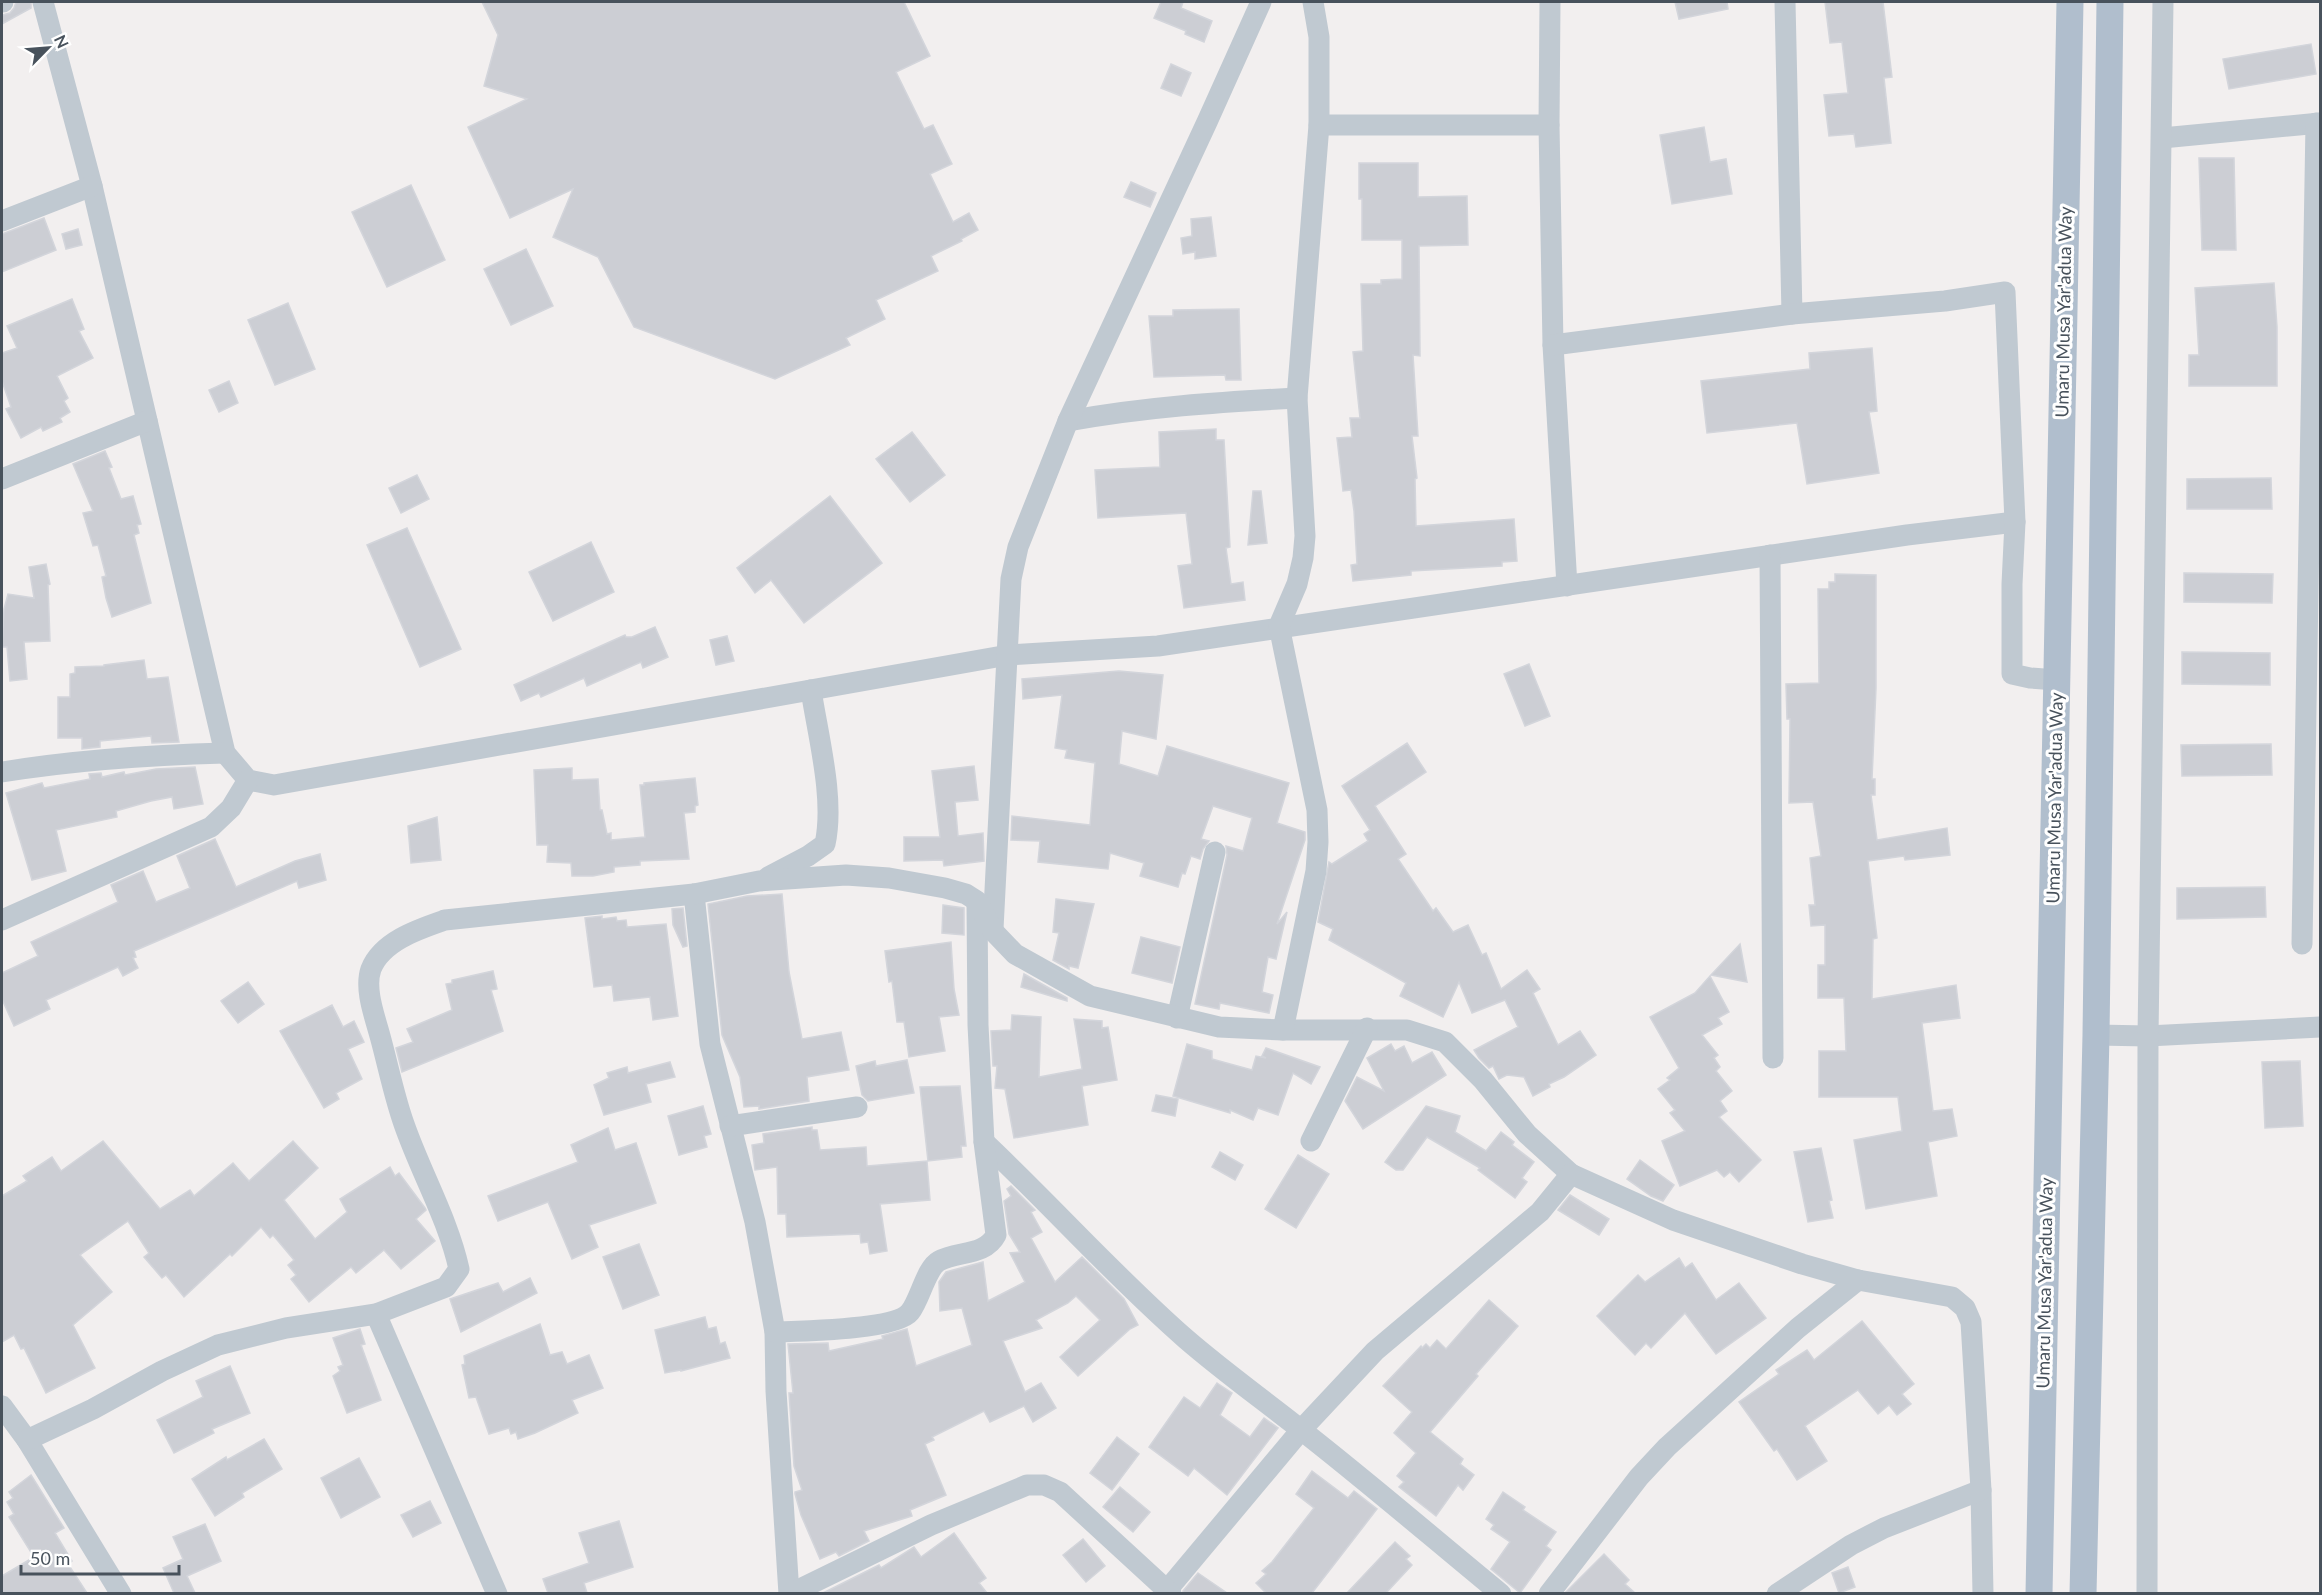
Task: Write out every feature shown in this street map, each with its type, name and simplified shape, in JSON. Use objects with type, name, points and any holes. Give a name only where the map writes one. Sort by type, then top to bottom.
[{"type":"main road","name":"Umaru Musa Yar'adua Way","points":[[2040,1593],[2070,2]]},
{"type":"main road","points":[[2083,1593],[2096,1035],[2110,2]]},
{"type":"street","points":[[43,2],[92,186],[225,753],[248,780],[274,785],[1008,655],[1158,646],[1279,626],[1322,622],[1770,555],[2015,522]]},
{"type":"street","points":[[993,931],[1011,579],[1018,546],[1068,421],[1261,2]]},
{"type":"street","points":[[1283,1030],[1316,872],[1318,842],[1317,810],[1279,626],[1297,584],[1304,558],[1305,536],[1297,398],[1319,125],[1319,38],[1313,2]]},
{"type":"street","points":[[1550,2],[1549,125],[1553,345],[1567,586]]},
{"type":"street","points":[[1785,2],[1791,314]]},
{"type":"street","points":[[2147,1593],[2148,1036],[2163,2]]},
{"type":"street","points":[[2162,138],[2318,123],[2302,945]]},
{"type":"street","points":[[1319,125],[1549,125]]},
{"type":"street","points":[[2,221],[92,186]]},
{"type":"street","points":[[1553,345],[1791,314],[1945,301],[2005,292],[2015,522],[2012,674],[2057,680]]},
{"type":"street","points":[[1068,421],[1122,411],[1181,404],[1297,398]]},
{"type":"street","points":[[2,478],[147,421]]},
{"type":"street","points":[[1770,555],[1773,1058]]},
{"type":"street","points":[[759,881],[808,856],[825,844],[828,829],[828,802],[811,690]]},
{"type":"street","points":[[2,772],[59,763],[157,755],[225,753]]},
{"type":"street","points":[[2,920],[211,826],[231,808],[248,780]]},
{"type":"street","points":[[1177,1018],[1215,852]]},
{"type":"street","points":[[27,1440],[218,1345],[286,1328],[376,1314],[446,1287],[459,1269],[454,1245],[404,1124],[369,985],[371,969],[386,949],[410,932],[445,920],[694,894],[759,881],[846,875],[888,878],[966,894],[977,901],[993,931],[1015,954],[1090,996],[1219,1027],[1283,1030],[1367,1028],[1407,1030],[1445,1042],[1483,1080],[1527,1134],[1571,1174],[1673,1220],[1802,1264],[1858,1280],[1952,1297],[1965,1308],[1971,1322],[1981,1490],[1983,1593]]},
{"type":"street","points":[[694,894],[710,1044],[755,1222],[775,1332],[776,1391],[790,1593],[931,1525],[1027,1485],[1044,1485],[1060,1492],[1169,1591],[1301,1430],[1375,1351],[1540,1212],[1571,1174]]},
{"type":"street","points":[[775,1332],[854,1328],[897,1321],[906,1317],[912,1310],[934,1264],[992,1243],[996,1235],[997,1227],[984,1142],[978,1025],[977,901]]},
{"type":"street","points":[[2096,1035],[2148,1036],[2320,1027]]},
{"type":"street","points":[[1311,1141],[1367,1028]]},
{"type":"street","points":[[730,1126],[857,1107]]},
{"type":"street","points":[[984,1142],[1184,1338],[1501,1593]]},
{"type":"street","points":[[1549,1593],[1640,1477],[1667,1447],[1798,1328],[1858,1280]]},
{"type":"street","points":[[376,1314],[497,1593]]},
{"type":"street","points":[[2,1406],[27,1440],[122,1593]]},
{"type":"street","points":[[1776,1593],[1851,1545],[1884,1528],[1981,1490]]},
{"type":"building","points":[[16,2],[31,2],[31,8],[2,24],[2,15],[10,13]]},
{"type":"building","points":[[482,2],[904,2],[930,56],[896,72],[924,129],[933,125],[952,164],[930,174],[953,222],[969,213],[978,230],[961,239],[962,241],[931,256],[938,271],[876,300],[885,319],[846,338],[850,345],[775,379],[634,327],[598,257],[553,237],[573,189],[510,218],[468,127],[527,99],[484,86],[498,35]]},
{"type":"building","points":[[1161,2],[1183,2],[1181,8],[1212,21],[1204,42],[1185,34],[1186,31],[1154,18]]},
{"type":"building","points":[[1675,2],[1727,2],[1728,9],[1679,19]]},
{"type":"building","points":[[1825,2],[1883,2],[1892,77],[1884,78],[1891,143],[1856,147],[1854,134],[1829,136],[1824,95],[1848,93],[1842,42],[1830,43]]},
{"type":"building","points":[[2311,44],[2316,74],[2229,89],[2223,59]]},
{"type":"building","points":[[1171,64],[1191,73],[1181,96],[1161,88]]},
{"type":"building","points":[[1704,127],[1710,162],[1726,159],[1732,194],[1672,204],[1660,135]]},
{"type":"building","points":[[2199,158],[2234,158],[2236,250],[2202,250]]},
{"type":"building","points":[[1359,163],[1418,163],[1418,197],[1467,196],[1468,245],[1419,246],[1420,356],[1413,355],[1418,436],[1412,436],[1417,478],[1415,479],[1416,526],[1514,519],[1517,561],[1502,562],[1502,566],[1411,571],[1411,575],[1353,581],[1351,565],[1357,564],[1354,511],[1351,490],[1343,491],[1337,438],[1352,437],[1350,418],[1360,418],[1353,352],[1363,351],[1361,284],[1381,284],[1381,280],[1402,279],[1402,240],[1362,240]]},
{"type":"building","points":[[1131,182],[1156,193],[1150,207],[1124,197]]},
{"type":"building","points":[[411,185],[445,260],[387,287],[352,212]]},
{"type":"building","points":[[1211,217],[1216,256],[1195,259],[1195,252],[1183,254],[1181,238],[1192,236],[1191,219]]},
{"type":"building","points":[[44,218],[56,250],[2,272],[2,234]]},
{"type":"building","points":[[78,229],[82,245],[66,249],[62,234]]},
{"type":"building","points":[[526,249],[553,306],[511,325],[484,269]]},
{"type":"building","points":[[2274,283],[2277,386],[2189,386],[2189,355],[2199,355],[2195,288]]},
{"type":"building","points":[[72,299],[84,329],[79,331],[93,358],[57,376],[68,398],[64,401],[70,412],[60,418],[62,422],[43,431],[41,427],[21,438],[6,409],[11,407],[2,381],[2,353],[17,348],[7,326]]},
{"type":"building","points":[[288,303],[315,369],[275,385],[248,320]]},
{"type":"building","points":[[1239,309],[1241,380],[1226,380],[1225,375],[1154,377],[1149,316],[1173,316],[1173,310]]},
{"type":"building","points":[[1872,348],[1877,411],[1869,412],[1879,473],[1807,484],[1797,423],[1707,433],[1701,381],[1810,369],[1809,353]]},
{"type":"building","points":[[229,381],[238,403],[219,412],[209,390]]},
{"type":"building","points":[[1216,429],[1216,440],[1224,440],[1230,547],[1226,548],[1231,584],[1243,582],[1245,600],[1184,608],[1178,566],[1192,564],[1186,513],[1098,518],[1095,470],[1160,467],[1159,432]]},
{"type":"building","points":[[912,432],[945,475],[910,502],[876,459]]},
{"type":"building","points":[[105,451],[121,499],[133,496],[141,524],[137,525],[139,533],[134,535],[151,603],[112,617],[106,598],[102,577],[106,576],[98,545],[93,546],[83,513],[93,511],[73,464]]},
{"type":"building","points":[[417,475],[429,499],[401,513],[389,488]]},
{"type":"building","points":[[2271,478],[2272,509],[2187,509],[2187,479]]},
{"type":"building","points":[[1253,491],[1261,491],[1267,543],[1248,545]]},
{"type":"building","points":[[830,496],[882,563],[804,623],[771,580],[755,593],[737,568]]},
{"type":"building","points":[[407,528],[461,649],[420,667],[367,545]]},
{"type":"building","points":[[591,542],[614,592],[553,621],[529,572]]},
{"type":"building","points":[[46,564],[50,584],[48,585],[50,641],[24,642],[27,679],[10,681],[7,647],[2,647],[4,609],[8,594],[34,598],[29,567]]},
{"type":"building","points":[[2184,573],[2273,574],[2272,603],[2184,602]]},
{"type":"building","points":[[1835,574],[1876,575],[1876,688],[1872,779],[1875,779],[1875,795],[1871,795],[1877,840],[1947,828],[1950,855],[1905,860],[1904,856],[1868,861],[1877,938],[1873,939],[1872,999],[1956,985],[1960,1018],[1922,1023],[1933,1111],[1952,1109],[1957,1136],[1928,1142],[1937,1196],[1866,1209],[1854,1140],[1902,1131],[1898,1097],[1819,1097],[1819,1051],[1846,1051],[1844,998],[1818,998],[1818,965],[1825,965],[1825,925],[1811,926],[1809,905],[1815,905],[1810,858],[1821,856],[1813,802],[1789,803],[1790,719],[1787,719],[1786,684],[1819,683],[1818,589],[1829,589],[1829,582],[1835,582]]},
{"type":"building","points":[[655,627],[668,657],[643,668],[641,662],[587,686],[584,678],[541,697],[539,693],[521,701],[514,685],[625,635],[632,637]]},
{"type":"building","points":[[727,636],[734,661],[716,665],[710,640]]},
{"type":"building","points":[[2182,652],[2270,653],[2270,685],[2182,684]]},
{"type":"building","points":[[144,660],[147,679],[168,677],[179,742],[152,743],[151,736],[100,741],[100,747],[82,749],[82,738],[58,738],[58,697],[70,697],[70,674],[75,673],[75,667],[104,666]]},
{"type":"building","points":[[1529,664],[1550,716],[1525,726],[1504,674]]},
{"type":"building","points":[[1119,671],[1163,675],[1156,739],[1122,731],[1119,764],[1158,776],[1167,746],[1289,783],[1277,823],[1305,832],[1305,840],[1277,924],[1287,912],[1276,959],[1268,957],[1262,992],[1273,995],[1269,1013],[1220,1003],[1219,1009],[1195,1004],[1227,855],[1226,846],[1243,851],[1252,818],[1213,806],[1201,839],[1209,841],[1200,859],[1191,856],[1178,887],[1140,876],[1144,863],[1110,853],[1108,869],[1038,862],[1040,841],[1011,840],[1012,816],[1090,825],[1095,763],[1065,758],[1067,750],[1055,748],[1062,695],[1023,699],[1022,679]]},
{"type":"building","points":[[1407,743],[1426,772],[1375,806],[1406,854],[1398,859],[1433,911],[1436,908],[1453,932],[1468,925],[1482,955],[1486,953],[1501,989],[1527,970],[1540,989],[1533,993],[1558,1045],[1580,1031],[1596,1055],[1533,1096],[1524,1077],[1507,1075],[1499,1079],[1493,1066],[1489,1068],[1474,1050],[1518,1027],[1505,1000],[1472,1013],[1459,982],[1443,1017],[1400,996],[1406,983],[1329,940],[1333,929],[1318,922],[1329,862],[1332,864],[1368,841],[1364,834],[1370,830],[1342,786]]},
{"type":"building","points":[[2271,744],[2272,775],[2182,776],[2181,745]]},
{"type":"building","points":[[974,766],[978,800],[955,802],[958,836],[983,833],[984,861],[944,866],[943,860],[904,861],[904,837],[940,837],[932,771]]},
{"type":"building","points":[[195,767],[203,804],[174,809],[172,797],[116,811],[117,817],[56,830],[66,871],[32,880],[6,793],[42,783],[44,788],[90,779],[89,774],[101,773],[102,777],[124,772],[125,775],[156,769]]},
{"type":"building","points":[[572,768],[572,780],[598,779],[600,810],[602,810],[607,834],[611,833],[611,840],[645,837],[640,785],[695,778],[698,805],[695,806],[695,812],[684,813],[689,859],[640,861],[640,865],[614,867],[614,872],[593,876],[572,876],[571,863],[547,862],[548,845],[537,845],[534,770]]},
{"type":"building","points":[[437,817],[441,860],[411,863],[408,826]]},
{"type":"building","points":[[215,839],[236,887],[295,861],[320,854],[326,880],[299,888],[297,881],[134,951],[136,957],[133,958],[138,968],[123,976],[118,967],[46,1000],[50,1009],[14,1026],[2,999],[2,973],[38,956],[31,942],[118,902],[111,885],[143,871],[156,902],[190,888],[177,856]]},
{"type":"building","points":[[2265,887],[2266,917],[2177,919],[2177,888]]},
{"type":"building","points":[[782,894],[789,972],[802,1039],[841,1032],[849,1070],[807,1077],[809,1101],[759,1109],[759,1106],[744,1107],[740,1077],[722,1035],[708,904],[747,896]]},
{"type":"building","points":[[1056,899],[1094,904],[1078,968],[1069,966],[1069,969],[1053,960],[1059,933],[1053,932]]},
{"type":"building","points":[[943,905],[964,908],[964,935],[942,933]]},
{"type":"building","points":[[683,908],[687,946],[683,947],[673,925],[672,909]]},
{"type":"building","points":[[602,916],[602,919],[616,917],[617,921],[626,920],[627,927],[666,924],[678,1016],[653,1020],[650,997],[614,1001],[612,985],[594,987],[585,918]]},
{"type":"building","points":[[1141,937],[1180,947],[1172,983],[1132,973]]},
{"type":"building","points":[[951,942],[954,989],[959,1015],[939,1017],[945,1051],[909,1057],[904,1022],[897,1022],[892,981],[889,982],[885,951]]},
{"type":"building","points":[[1740,944],[1747,982],[1711,975]]},
{"type":"building","points":[[493,971],[497,989],[491,990],[503,1031],[402,1072],[396,1048],[413,1042],[407,1029],[452,1010],[446,984],[452,983],[452,980]]},
{"type":"building","points":[[1024,974],[1067,998],[1067,1001],[1021,987]]},
{"type":"building","points":[[1710,976],[1729,1012],[1718,1018],[1722,1024],[1702,1035],[1718,1055],[1714,1058],[1720,1067],[1716,1071],[1732,1091],[1720,1101],[1727,1111],[1719,1117],[1761,1160],[1739,1182],[1730,1172],[1724,1177],[1717,1170],[1680,1186],[1662,1141],[1685,1131],[1670,1113],[1675,1110],[1658,1089],[1670,1080],[1667,1078],[1679,1068],[1650,1017],[1695,993]]},
{"type":"building","points":[[248,982],[264,1004],[238,1023],[221,1001]]},
{"type":"building","points":[[332,1005],[343,1027],[354,1021],[364,1042],[348,1049],[362,1079],[336,1093],[339,1099],[324,1108],[280,1031]]},
{"type":"building","points":[[1012,1015],[1041,1017],[1039,1077],[1082,1069],[1074,1019],[1102,1021],[1102,1028],[1108,1027],[1117,1080],[1082,1086],[1088,1125],[1014,1138],[1005,1089],[995,1088],[997,1066],[993,1066],[991,1031],[1011,1030]]},
{"type":"building","points":[[1187,1044],[1212,1051],[1212,1059],[1252,1070],[1256,1056],[1266,1058],[1262,1056],[1266,1048],[1320,1067],[1311,1084],[1293,1073],[1278,1115],[1258,1108],[1253,1120],[1230,1110],[1230,1113],[1173,1096]]},
{"type":"building","points":[[1391,1044],[1395,1051],[1404,1046],[1412,1063],[1432,1052],[1446,1075],[1363,1129],[1345,1101],[1357,1077],[1384,1091],[1367,1058]]},
{"type":"building","points":[[907,1060],[914,1093],[868,1101],[862,1095],[856,1066],[875,1061],[876,1066]]},
{"type":"building","points":[[2300,1061],[2303,1126],[2265,1128],[2262,1062]]},
{"type":"building","points":[[670,1062],[675,1077],[646,1084],[651,1102],[604,1115],[594,1085],[609,1078],[607,1073],[627,1067],[628,1073]]},
{"type":"building","points":[[960,1086],[966,1146],[961,1146],[962,1157],[928,1161],[920,1087]]},
{"type":"building","points":[[1156,1095],[1178,1099],[1175,1116],[1152,1111]]},
{"type":"building","points":[[703,1106],[711,1134],[704,1136],[707,1147],[679,1155],[668,1116]]},
{"type":"building","points":[[1426,1106],[1460,1116],[1455,1132],[1486,1151],[1501,1132],[1514,1142],[1512,1145],[1534,1162],[1522,1178],[1527,1182],[1515,1198],[1478,1170],[1480,1168],[1427,1137],[1403,1170],[1396,1170],[1385,1162]]},
{"type":"building","points":[[812,1127],[812,1130],[817,1130],[820,1150],[866,1147],[867,1166],[927,1161],[930,1200],[880,1204],[887,1251],[870,1254],[868,1242],[861,1243],[860,1234],[787,1237],[786,1214],[778,1214],[777,1167],[755,1170],[752,1145],[764,1143],[763,1134]]},
{"type":"building","points":[[608,1128],[615,1150],[636,1143],[656,1203],[589,1225],[598,1247],[572,1259],[548,1202],[498,1221],[488,1196],[578,1162],[571,1145]]},
{"type":"building","points":[[103,1141],[160,1209],[190,1190],[194,1196],[233,1163],[249,1181],[293,1141],[318,1168],[284,1200],[315,1239],[347,1212],[340,1199],[390,1167],[395,1176],[399,1173],[425,1208],[426,1210],[416,1219],[435,1241],[401,1269],[384,1250],[356,1273],[351,1267],[309,1302],[291,1279],[296,1275],[288,1265],[294,1260],[273,1235],[270,1238],[261,1227],[232,1256],[230,1254],[184,1297],[166,1275],[162,1278],[144,1257],[149,1253],[128,1221],[80,1255],[112,1292],[73,1325],[95,1368],[46,1393],[24,1348],[21,1349],[14,1335],[2,1342],[2,1196],[27,1181],[23,1176],[52,1157],[61,1171]]},
{"type":"building","points":[[1821,1148],[1832,1200],[1829,1201],[1833,1218],[1808,1222],[1794,1152]]},
{"type":"building","points":[[1220,1152],[1243,1165],[1235,1180],[1212,1167]]},
{"type":"building","points":[[1298,1155],[1329,1174],[1296,1228],[1265,1209]]},
{"type":"building","points":[[1640,1160],[1674,1185],[1663,1201],[1651,1196],[1627,1179]]},
{"type":"building","points":[[1011,1186],[1035,1210],[1031,1212],[1042,1232],[1031,1238],[1055,1282],[1082,1257],[1124,1299],[1138,1325],[1130,1329],[1078,1376],[1060,1357],[1100,1320],[1076,1296],[1068,1303],[1036,1320],[1042,1328],[1003,1341],[1025,1392],[1041,1383],[1056,1408],[1033,1422],[1024,1406],[990,1422],[984,1411],[932,1437],[934,1440],[925,1444],[946,1495],[910,1510],[912,1516],[864,1531],[869,1541],[839,1556],[836,1552],[820,1559],[801,1515],[795,1494],[802,1490],[794,1466],[789,1393],[793,1393],[788,1344],[828,1343],[829,1351],[883,1339],[882,1336],[907,1329],[916,1366],[972,1345],[962,1308],[940,1311],[939,1282],[946,1272],[983,1262],[988,1301],[1025,1282],[1010,1253],[1020,1252],[1009,1234],[1004,1201],[1011,1196],[1007,1189]]},
{"type":"building","points":[[1570,1195],[1609,1219],[1599,1235],[1558,1210]]},
{"type":"building","points":[[639,1244],[659,1295],[623,1309],[603,1257]]},
{"type":"building","points":[[1679,1258],[1685,1268],[1692,1263],[1716,1300],[1739,1283],[1766,1318],[1716,1354],[1685,1313],[1651,1348],[1646,1343],[1635,1355],[1597,1316],[1638,1275],[1645,1282]]},
{"type":"building","points":[[530,1278],[537,1293],[461,1332],[450,1299],[498,1283],[503,1292]]},
{"type":"building","points":[[1489,1300],[1518,1326],[1430,1432],[1463,1459],[1460,1464],[1474,1475],[1463,1490],[1458,1485],[1436,1516],[1399,1487],[1404,1482],[1397,1476],[1416,1453],[1394,1433],[1412,1412],[1383,1386],[1421,1346],[1422,1348],[1426,1344],[1430,1348],[1437,1340],[1446,1349]]},
{"type":"building","points":[[705,1317],[708,1329],[716,1327],[720,1344],[725,1342],[730,1358],[665,1373],[655,1330]]},
{"type":"building","points":[[1862,1321],[1914,1384],[1902,1394],[1911,1404],[1897,1415],[1889,1405],[1878,1414],[1858,1390],[1805,1426],[1827,1461],[1797,1480],[1777,1449],[1774,1451],[1739,1402],[1779,1374],[1776,1370],[1807,1350],[1814,1360]]},
{"type":"building","points":[[540,1324],[550,1355],[562,1352],[567,1364],[589,1355],[603,1388],[572,1400],[578,1413],[535,1433],[518,1439],[516,1432],[511,1434],[509,1428],[489,1434],[476,1397],[469,1398],[462,1365],[465,1364],[464,1356]]},
{"type":"building","points":[[360,1329],[365,1344],[361,1345],[381,1400],[347,1413],[333,1376],[340,1371],[338,1367],[343,1365],[333,1338]]},
{"type":"building","points":[[230,1366],[250,1413],[212,1429],[214,1433],[174,1453],[157,1420],[203,1397],[196,1381]]},
{"type":"building","points":[[1217,1383],[1232,1393],[1220,1415],[1250,1437],[1264,1418],[1278,1428],[1227,1495],[1194,1468],[1188,1476],[1149,1447],[1184,1397],[1200,1408]]},
{"type":"building","points":[[1117,1437],[1139,1454],[1112,1490],[1090,1473]]},
{"type":"building","points":[[264,1439],[282,1469],[242,1493],[244,1497],[215,1516],[192,1479],[226,1457],[227,1460]]},
{"type":"building","points":[[359,1458],[380,1497],[341,1518],[321,1478]]},
{"type":"building","points":[[1312,1471],[1348,1498],[1354,1491],[1377,1509],[1312,1593],[1266,1593],[1256,1583],[1266,1574],[1262,1571],[1272,1562],[1314,1508],[1296,1494]]},
{"type":"building","points":[[31,1475],[64,1528],[55,1533],[72,1561],[68,1564],[87,1593],[2,1593],[2,1576],[34,1557],[9,1517],[14,1514],[7,1502],[13,1498],[9,1492]]},
{"type":"building","points":[[1120,1487],[1150,1512],[1133,1532],[1103,1507]]},
{"type":"building","points":[[1503,1492],[1525,1507],[1523,1510],[1556,1532],[1546,1546],[1551,1550],[1520,1593],[1491,1569],[1510,1542],[1491,1529],[1494,1525],[1486,1519]]},
{"type":"building","points":[[430,1501],[441,1523],[413,1537],[401,1515]]},
{"type":"building","points":[[619,1521],[633,1567],[584,1583],[587,1593],[548,1593],[543,1579],[589,1563],[579,1533]]},
{"type":"building","points":[[205,1524],[221,1561],[187,1576],[195,1593],[174,1593],[163,1568],[183,1559],[173,1537]]},
{"type":"building","points":[[954,1533],[986,1578],[979,1583],[987,1593],[823,1593],[879,1565],[881,1568],[914,1547],[921,1557]]},
{"type":"building","points":[[1083,1539],[1105,1566],[1086,1582],[1063,1555]]},
{"type":"building","points":[[1395,1542],[1410,1556],[1406,1559],[1412,1565],[1386,1593],[1347,1593]]},
{"type":"building","points":[[1604,1554],[1629,1580],[1625,1584],[1635,1593],[1565,1593]]},
{"type":"building","points":[[1848,1567],[1855,1587],[1839,1593],[1832,1573]]},
{"type":"building","points":[[1198,1573],[1227,1593],[1183,1593]]}]
